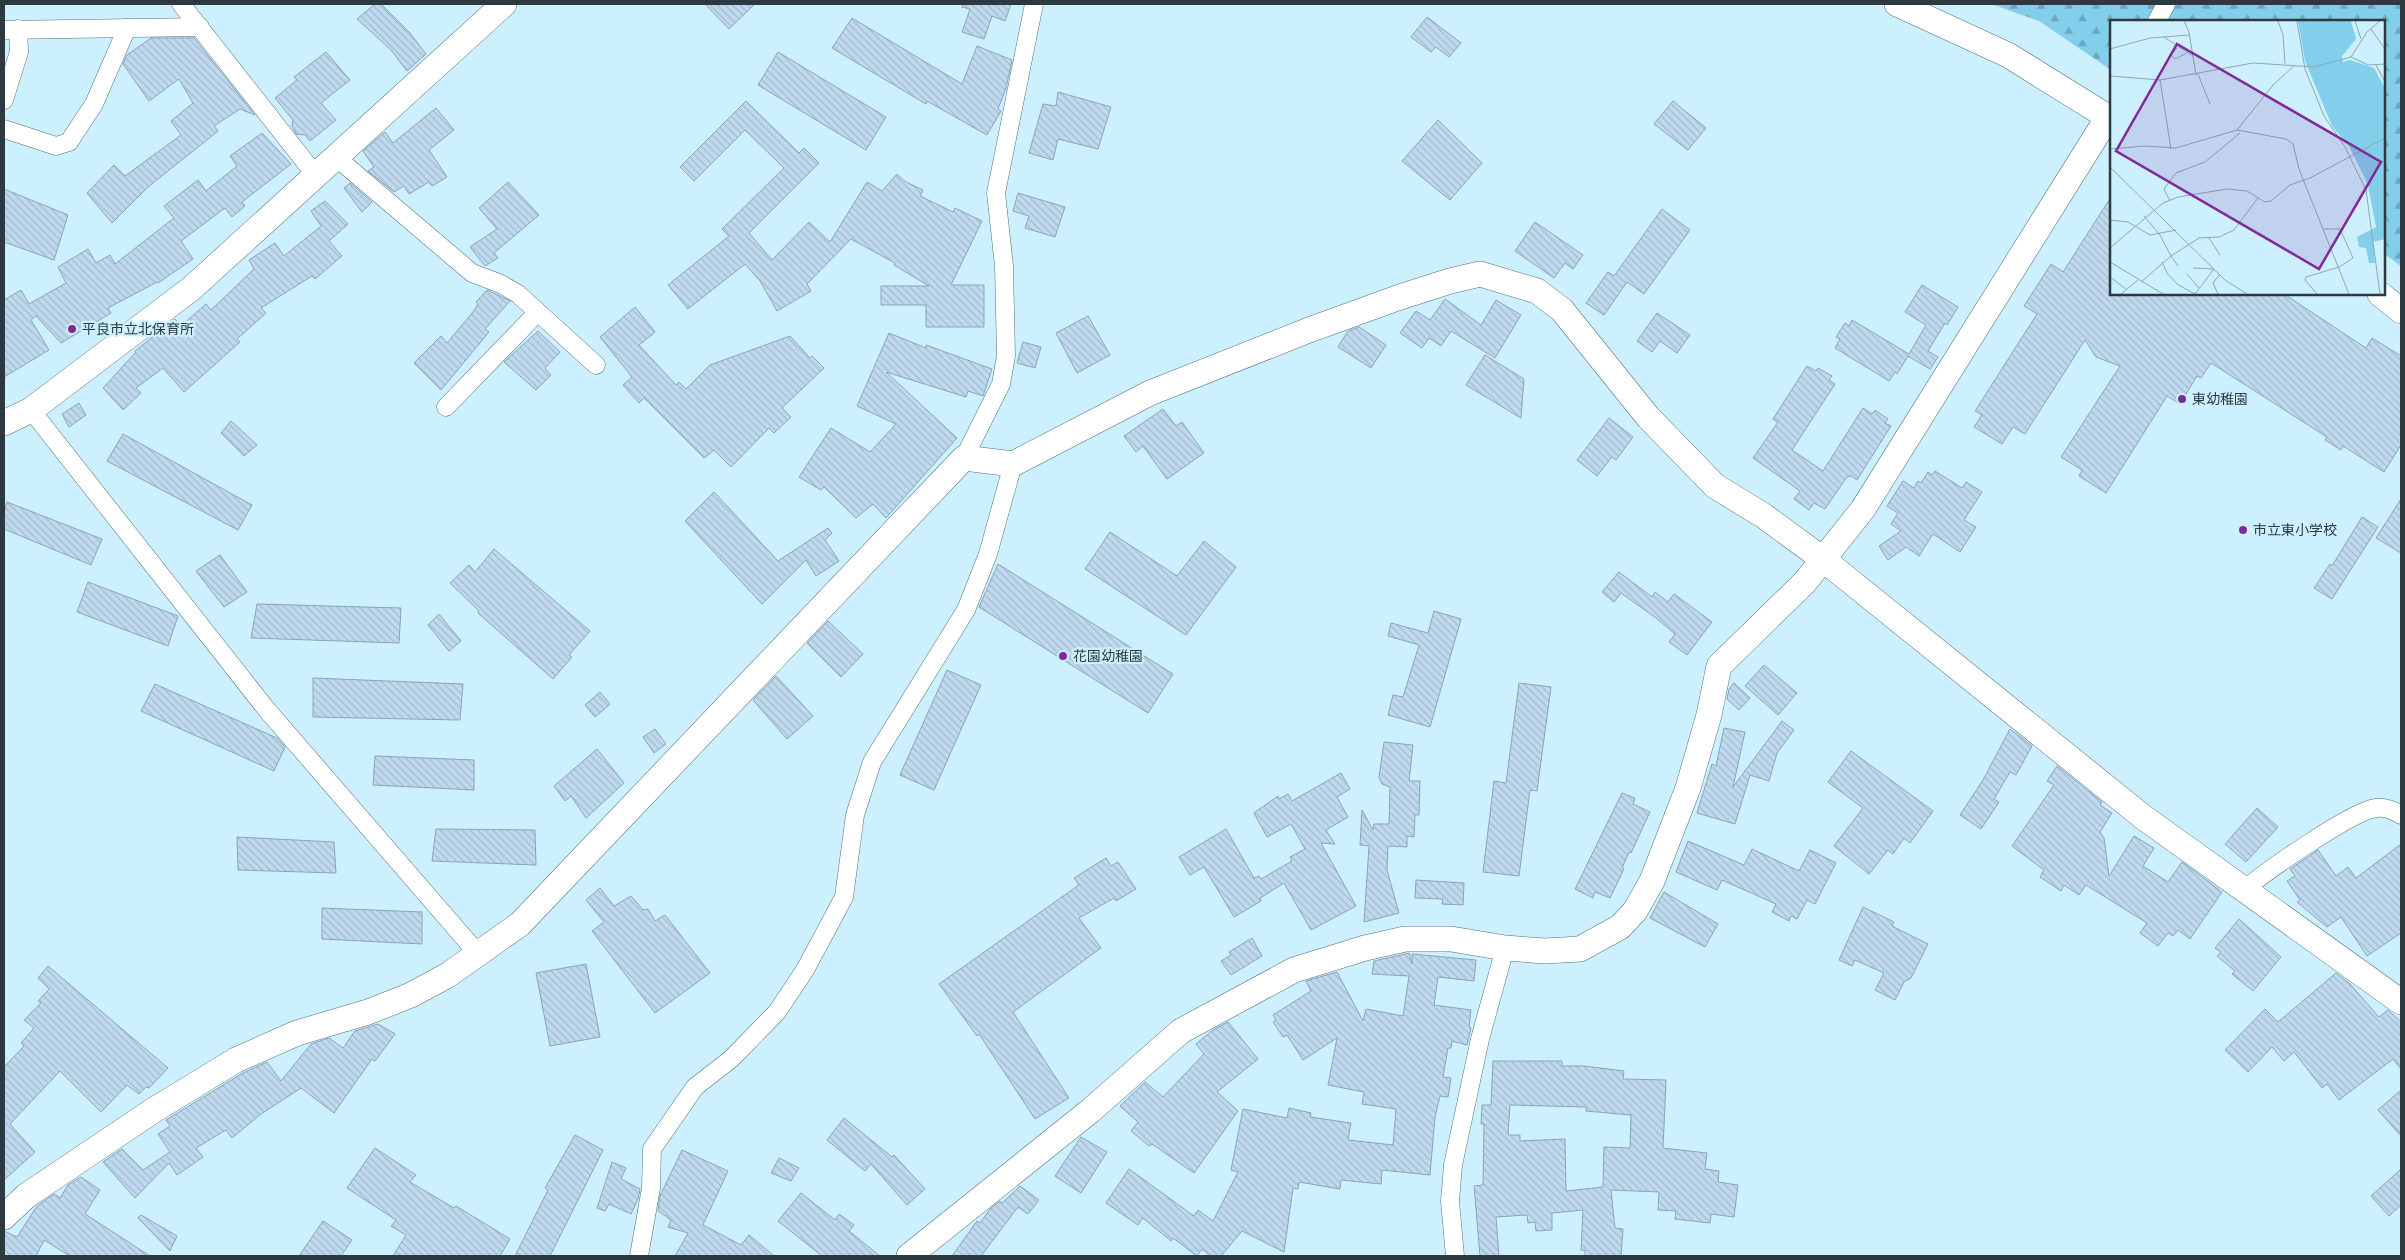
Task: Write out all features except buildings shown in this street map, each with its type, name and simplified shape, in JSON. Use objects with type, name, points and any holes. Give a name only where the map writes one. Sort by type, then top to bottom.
[{"type":"street","points":[[181,4],[317,177]]},
{"type":"street","points":[[4,423],[31,410],[192,288],[317,177],[504,4]]},
{"type":"street","points":[[4,1217],[26,1196],[154,1110],[236,1060],[297,1033],[368,1012],[411,995],[448,975],[479,955],[520,924],[964,458],[1001,384],[1006,356],[1004,266],[996,193],[1034,4]]},
{"type":"street","points":[[909,1256],[1090,1111],[1181,1031],[1294,970],[1365,948],[1405,939],[1451,938],[1505,948],[1551,952],[1580,949],[1620,927],[1635,911],[1652,881],[1688,788],[1709,715],[1719,666],[1805,582],[1863,509],[2110,116],[2008,55],[1897,4]]},
{"type":"street","points":[[2158,20],[2166,4]]},
{"type":"street","points":[[4,100],[19,52],[11,30],[200,27]]},
{"type":"street","points":[[4,129],[56,146],[69,142],[94,104],[127,28]]},
{"type":"street","points":[[337,158],[472,273],[501,284],[518,294],[596,365]]},
{"type":"street","points":[[964,458],[1013,464],[1150,393],[1400,296],[1450,281],[1480,274],[1537,291],[1562,310],[1648,417],[1708,480],[1824,560],[2143,817],[2243,891],[2401,1002]]},
{"type":"street","points":[[2381,295],[2401,311]]},
{"type":"street","points":[[446,407],[538,312]]},
{"type":"street","points":[[31,410],[267,710],[479,955]]},
{"type":"street","points":[[639,1256],[651,1188],[652,1149],[696,1087],[732,1059],[777,1012],[804,970],[844,897],[855,815],[872,762],[966,610],[988,554],[1013,464]]},
{"type":"street","points":[[2243,891],[2260,876],[2356,815],[2374,808],[2388,808],[2401,814]]},
{"type":"street","points":[[1456,1256],[1450,1201],[1453,1165],[1480,1039],[1505,948]]},
{"type":"green space","points":[[1991,4],[2401,4],[2401,266],[2385,255],[2385,20],[2110,20],[2110,69],[2039,21]]},
{"type":"place","name":"平良市立北保育所","points":[[72,329]]},
{"type":"place","name":"東幼稚園","points":[[2182,399]]},
{"type":"place","name":"市立東小学校","points":[[2243,530]]},
{"type":"place","name":"花園幼稚園","points":[[1063,656]]}]
